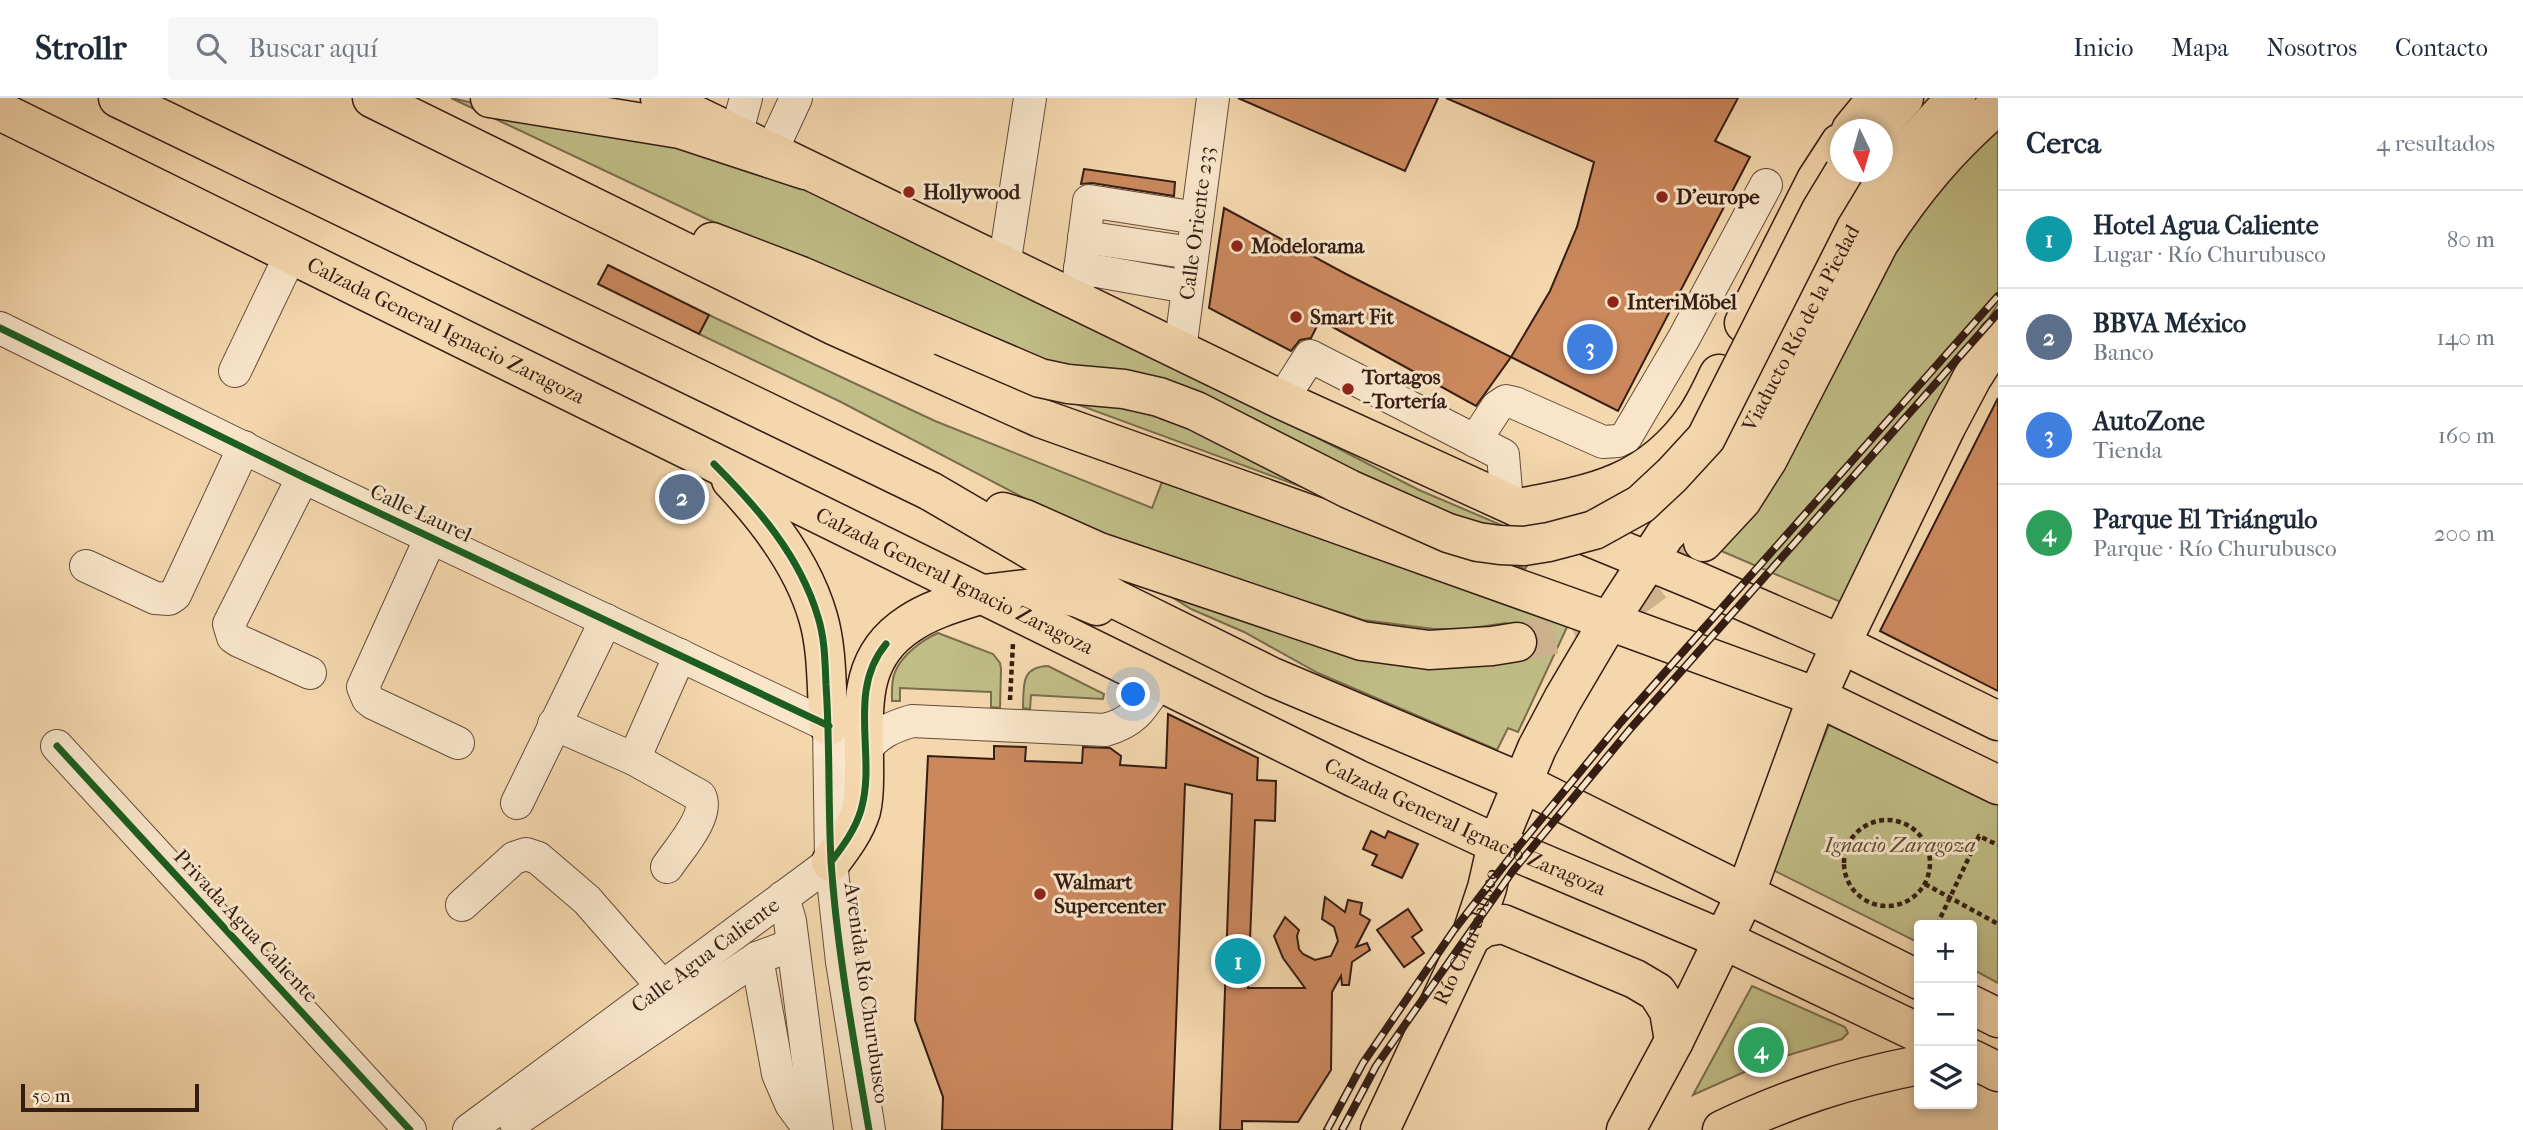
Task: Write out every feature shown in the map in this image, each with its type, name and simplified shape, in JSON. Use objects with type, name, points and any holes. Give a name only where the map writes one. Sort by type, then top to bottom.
[{"type":"main road","points":[[118,98],[930,491],[1115,599],[1272,677]]},
{"type":"main road","points":[[372,98],[835,326],[1040,418],[1817,697],[1998,785]]},
{"type":"main road","points":[[491,98],[680,129],[805,170]]},
{"type":"main road","points":[[660,98],[1004,266],[1078,285],[1180,350],[1282,400],[1513,505],[1841,644],[1998,721]]},
{"type":"main road","points":[[1860,119],[1877,98]]},
{"type":"main road","points":[[1885,119],[1904,98]]},
{"type":"main road","name":"Viaducto Río de la Piedad","points":[[1648,561],[1665,535],[1710,489],[1736,452],[1851,232],[1878,186],[1956,98]]},
{"type":"main road","points":[[1703,542],[1742,500],[1768,458],[1879,243],[1898,213],[1927,173],[1953,145],[1998,105]]},
{"type":"main road","name":"Calzada General Ignacio Zaragoza","points":[[0,111],[999,602],[1158,683],[1497,844],[1724,940],[1914,1031]]},
{"type":"main road","points":[[1513,505],[1609,487],[1651,466],[1673,446],[1697,416],[1783,243],[1830,158]]},
{"type":"main road","points":[[624,223],[722,244],[1040,378],[1068,384],[1124,389],[1159,397],[1196,411],[1349,489],[1448,533],[1478,542],[1524,546],[1594,530],[1641,504],[1706,438],[1821,210],[1838,182]]},
{"type":"main road","points":[[1626,1130],[1674,1041],[1745,895],[1817,697],[1841,644],[1945,427],[1998,337]]},
{"type":"main road","points":[[1648,561],[1652,502],[1673,446]]},
{"type":"main road","points":[[715,464],[757,508],[788,553],[806,587],[818,618],[823,647],[829,726]]},
{"type":"main road","points":[[930,491],[1026,519],[1099,552],[1362,641],[1429,650],[1517,642]]},
{"type":"main road","name":"Río Churubusco","points":[[1380,1130],[1471,936],[1487,888],[1497,844],[1537,748],[1609,621],[1648,561]]},
{"type":"main road","points":[[831,862],[852,832],[861,809],[864,696],[870,670],[880,651],[892,636],[910,623],[949,605],[999,602],[1034,588],[1078,598],[1523,783],[1914,978]]},
{"type":"main road","points":[[1471,936],[1485,927],[1503,924],[1635,979],[1657,992],[1669,1011],[1674,1041]]},
{"type":"main road","points":[[1977,1008],[1998,1018]]},
{"type":"main road","points":[[1977,1059],[1998,1059]]},
{"type":"main road","points":[[1977,1062],[1998,1072]]},
{"type":"main road","points":[[1722,1130],[1775,1105],[1829,1086],[1914,1066]]},
{"type":"street","points":[[736,135],[746,98]]},
{"type":"street","points":[[771,152],[796,98]]},
{"type":"street","points":[[1004,266],[1030,98]]},
{"type":"street","name":"Calle Oriente 233","points":[[1180,350],[1213,98]]},
{"type":"street","points":[[1475,441],[1497,407],[1506,401],[1603,442],[1618,441],[1626,437],[1684,338],[1766,185]]},
{"type":"street","points":[[1187,287],[1078,285],[1089,201],[1196,218]]},
{"type":"street","points":[[1741,228],[1783,243]]},
{"type":"street","points":[[1084,237],[1192,253]]},
{"type":"street","points":[[235,371],[291,254]]},
{"type":"street","name":"Calle Laurel","points":[[0,328],[303,477],[829,726]]},
{"type":"street","points":[[1282,400],[1310,356],[1503,455],[1513,505]]},
{"type":"street","points":[[86,566],[155,598],[169,599],[175,595],[244,447]]},
{"type":"street","points":[[303,477],[229,624],[233,637],[239,641],[310,673]]},
{"type":"street","points":[[430,537],[365,680],[364,693],[373,703],[458,743]]},
{"type":"street","points":[[517,803],[606,620]]},
{"type":"street","points":[[634,759],[680,655]]},
{"type":"street","points":[[864,751],[886,730],[912,722],[1105,730],[1120,726],[1133,718],[1158,683]]},
{"type":"street","points":[[554,724],[634,759],[695,791],[703,802],[702,815],[667,867]]},
{"type":"street","points":[[829,726],[831,862]]},
{"type":"street","name":"Privada Agua Caliente","points":[[57,746],[410,1130]]},
{"type":"street","points":[[461,905],[514,858],[532,855],[587,900],[663,987]]},
{"type":"street","name":"Calle Agua Caliente","points":[[469,1130],[831,862]]},
{"type":"street","name":"Avenida Río Churubusco","points":[[831,862],[842,962],[869,1130]]},
{"type":"street","points":[[783,897],[790,921],[817,1130]]},
{"type":"street","points":[[502,1130],[757,958],[792,945]]},
{"type":"street","points":[[757,958],[778,1074],[791,1104],[810,1130]]},
{"type":"path","points":[[999,602],[1010,708]]},
{"type":"path","points":[[1879,821],[1906,824],[1917,832],[1930,857],[1930,871],[1925,884],[1916,895],[1903,903],[1889,906],[1860,898],[1850,887],[1844,873],[1843,859],[1847,845],[1866,825],[1879,821]]},
{"type":"path","points":[[1939,920],[1979,836],[1998,845]]},
{"type":"path","points":[[1925,884],[1998,924]]},
{"type":"green space","points":[[451,98],[779,170],[1214,385],[1419,490],[1506,527],[1532,558],[1525,569],[1049,394],[1063,368],[709,220]]},
{"type":"green space","points":[[1998,120],[1998,304],[1982,329],[1843,603],[1719,550],[1895,246]]},
{"type":"green space","points":[[709,315],[935,421],[1152,508],[1162,482],[1568,625],[1518,732],[1508,728],[1497,750],[1318,673],[1244,632],[1191,609],[1159,589],[1521,656],[1554,647],[1506,623],[1466,629],[1434,629],[1363,620],[1135,547],[1041,507],[841,402],[699,334]]},
{"type":"green space","points":[[938,633],[993,654],[1001,669],[1000,708],[991,707],[991,692],[900,688],[900,701],[892,701],[893,679],[902,660],[913,649]]},
{"type":"green space","points":[[1048,666],[1104,694],[1103,699],[1031,695],[1030,709],[1023,708],[1025,679],[1032,670]]},
{"type":"green space","name":"Ignacio Zaragoza","points":[[1829,725],[1998,802],[1998,983],[1977,972],[1977,920],[1914,920],[1914,940],[1771,869]]},
{"type":"green space","points":[[1752,986],[1845,1027],[1848,1033],[1842,1039],[1769,1061],[1693,1095]]},
{"type":"building","points":[[1238,98],[1438,98],[1405,171]]},
{"type":"building","points":[[1446,98],[1738,98],[1715,141],[1750,157],[1618,411],[1511,357],[1550,291],[1577,227],[1594,162]]},
{"type":"building","points":[[1084,169],[1175,182],[1174,196],[1092,183],[1081,184]]},
{"type":"building","points":[[1224,208],[1346,274],[1511,357],[1476,406],[1320,320],[1311,338],[1300,340],[1291,351],[1209,308]]},
{"type":"building","points":[[608,265],[709,315],[699,334],[598,284]]},
{"type":"building","points":[[1998,398],[1998,691],[1880,631]]},
{"type":"building","name":"Walmart Supercenter","points":[[1168,714],[1258,758],[1257,780],[1276,781],[1275,821],[1255,820],[1248,988],[1305,988],[1283,958],[1274,936],[1285,917],[1299,930],[1299,949],[1315,960],[1331,956],[1338,941],[1334,927],[1322,919],[1325,897],[1345,912],[1348,900],[1362,903],[1360,914],[1370,920],[1356,947],[1367,943],[1370,950],[1352,962],[1349,985],[1342,985],[1341,976],[1332,992],[1331,1070],[1298,1122],[1242,1121],[1242,1130],[1220,1130],[1232,794],[1185,784],[1172,1130],[942,1130],[943,1097],[915,1020],[928,756],[994,759],[994,746],[1026,747],[1025,761],[1082,763],[1083,747],[1110,748],[1121,756],[1120,765],[1166,768]]},
{"type":"building","points":[[1371,831],[1385,838],[1388,831],[1418,844],[1402,878],[1372,865],[1377,855],[1363,849]]},
{"type":"building","points":[[1408,909],[1422,930],[1412,937],[1424,953],[1404,967],[1377,930]]},
{"type":"tunnel","points":[[1517,642],[1567,631],[1610,613],[1658,580],[1703,542]]},
{"type":"railway","points":[[1327,1130],[1363,1063],[1454,930],[1519,846],[1621,722],[1998,296]]},
{"type":"railway","points":[[1342,1130],[1376,1066],[1512,872],[1631,728],[1998,313]]},
{"type":"cycle path","points":[[0,328],[303,477],[829,726]]},
{"type":"cycle path","points":[[714,464],[746,498],[789,553],[810,595],[820,625],[825,668],[830,839],[837,928],[869,1130]]},
{"type":"cycle path","points":[[831,862],[852,831],[861,810],[866,768],[864,725],[867,683],[874,663],[886,644]]},
{"type":"cycle path","points":[[57,746],[410,1130]]},
{"type":"place","name":"Hollywood","points":[[909,192]]},
{"type":"place","name":"D'europe","points":[[1662,197]]},
{"type":"place","name":"Modelorama","points":[[1237,246]]},
{"type":"place","name":"InteriMöbel","points":[[1613,302]]},
{"type":"place","name":"Smart Fit","points":[[1296,317]]},
{"type":"place","name":"AutoZone","points":[[1590,347]]},
{"type":"place","name":"Tortagos - Tortería","points":[[1348,389]]},
{"type":"place","name":"BBVA México","points":[[682,497]]},
{"type":"place","name":"Walmart Supercenter","points":[[1040,894]]},
{"type":"place","name":"Hotel Agua Caliente","points":[[1238,961]]},
{"type":"place","name":"Parque El Triángulo","points":[[1761,1050]]}]
